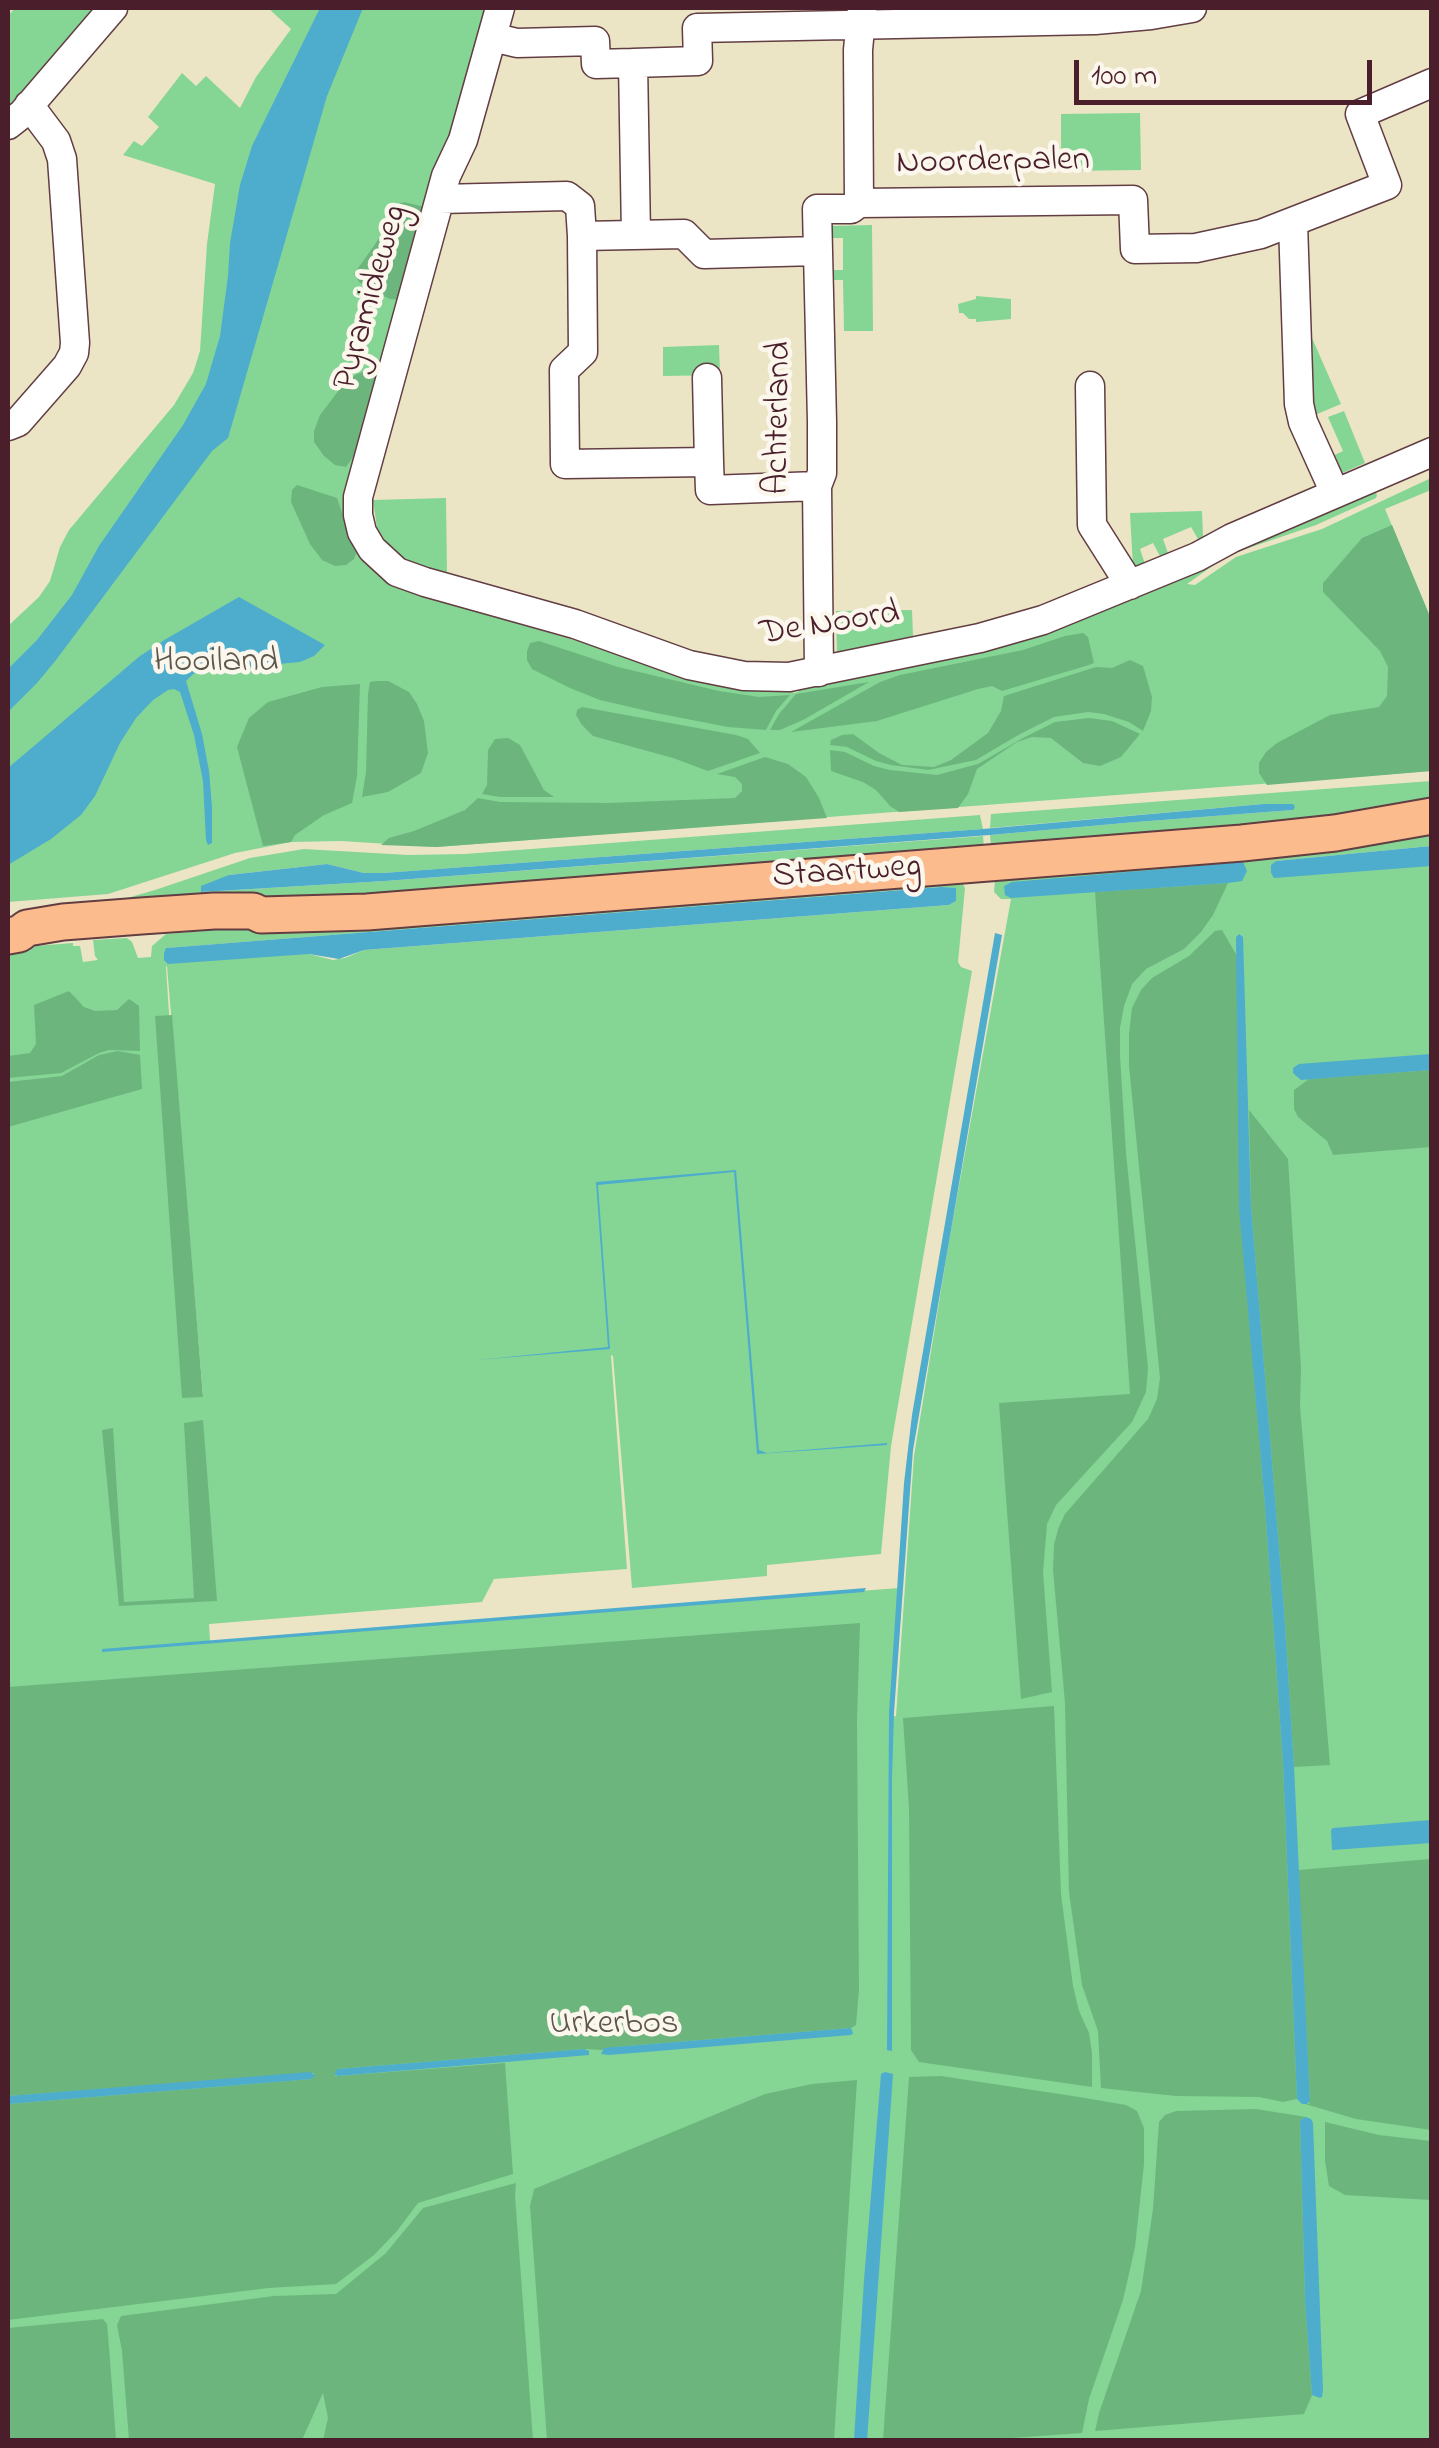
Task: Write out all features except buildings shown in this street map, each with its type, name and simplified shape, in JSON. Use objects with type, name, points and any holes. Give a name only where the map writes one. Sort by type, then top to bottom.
[{"type":"main road","name":"Staartweg","points":[[13,935],[66,937],[214,926],[253,921],[261,915],[367,912],[1242,844],[1432,816]]},
{"type":"street","points":[[8,125],[112,8]]},
{"type":"street","name":"Pyramideweg","points":[[425,582],[398,572],[372,548],[362,532],[358,497],[446,176],[463,140],[500,8]]},
{"type":"street","points":[[492,37],[516,43],[595,41],[596,64],[698,61],[697,18],[1017,14],[1117,18],[1192,8]]},
{"type":"street","name":"Noorderpalen","points":[[861,16],[859,203],[1133,200],[1135,249],[1216,245],[1294,223],[1387,184],[1360,114],[1432,83]]},
{"type":"street","points":[[632,63],[636,235]]},
{"type":"street","points":[[8,426],[18,422],[67,366],[75,343],[62,160],[56,141],[29,105]]},
{"type":"street","points":[[440,199],[568,196],[580,206],[583,352],[564,370],[565,464],[709,462]]},
{"type":"street","name":"Achterland","points":[[819,672],[817,486],[822,474],[822,422],[817,209],[852,209],[859,203]]},
{"type":"street","points":[[1294,223],[1298,404],[1335,493]]},
{"type":"street","points":[[582,236],[684,234],[704,254],[817,251]]},
{"type":"street","points":[[707,378],[710,490],[817,486]]},
{"type":"street","points":[[1090,386],[1092,525],[1130,585]]},
{"type":"street","name":"De Noord","points":[[425,582],[575,624],[656,655],[721,673],[768,678],[819,672],[1043,620],[1197,557],[1232,538],[1432,452]]},
{"type":"green space","points":[[15,8],[99,8],[8,111],[8,16]]},
{"type":"green space","name":"Hooiland","points":[[268,8],[485,8],[451,130],[455,137],[354,533],[469,604],[474,611],[585,643],[593,640],[796,688],[793,693],[802,684],[1149,587],[1306,522],[1312,512],[1373,486],[1376,498],[1316,525],[1228,555],[1187,584],[1195,585],[1236,557],[1322,529],[1431,478],[1431,490],[1385,509],[1431,619],[1431,771],[436,847],[291,842],[235,853],[108,894],[8,902],[8,626],[50,581],[69,530],[174,405],[193,373],[200,351],[215,184],[123,155],[134,141],[142,146],[159,127],[148,117],[182,73],[196,86],[206,76],[240,108],[256,77],[291,29]]},
{"type":"green space","points":[[1140,113],[1141,170],[1061,171],[1061,114]]},
{"type":"green space","points":[[404,202],[429,208],[401,300],[375,292],[354,274]]},
{"type":"green space","points":[[872,225],[873,331],[844,331],[843,280],[826,280],[826,270],[843,270],[843,238],[825,238],[832,226]]},
{"type":"green space","points":[[976,296],[1011,299],[1011,319],[976,322],[959,313],[958,304]]},
{"type":"green space","points":[[1312,338],[1341,404],[1310,417],[1313,390]]},
{"type":"green space","points":[[719,345],[720,375],[663,376],[663,347]]},
{"type":"green space","points":[[368,370],[380,377],[363,443],[346,467],[335,465],[314,442],[314,431],[320,415],[339,390],[355,375]]},
{"type":"green space","points":[[1344,411],[1365,463],[1338,475],[1328,458],[1343,451],[1328,417]]},
{"type":"green space","points":[[297,485],[337,498],[360,545],[354,559],[346,565],[335,566],[322,560],[310,544],[291,502],[292,490]]},
{"type":"green space","points":[[446,498],[447,574],[410,563],[389,547],[377,528],[373,500]]},
{"type":"green space","points":[[1202,511],[1203,537],[1198,539],[1191,527],[1163,539],[1169,556],[1161,558],[1153,543],[1140,549],[1146,567],[1133,568],[1130,513]]},
{"type":"green space","points":[[1392,525],[1431,619],[1431,771],[1267,785],[1259,773],[1259,763],[1277,743],[1330,715],[1379,707],[1387,696],[1388,667],[1380,651],[1323,592],[1323,583],[1362,538]]},
{"type":"green space","points":[[912,610],[913,636],[880,644],[876,651],[837,658],[836,611]]},
{"type":"green space","points":[[1083,633],[1088,637],[1094,663],[1089,665],[1002,691],[992,686],[978,689],[877,721],[791,732],[880,682],[900,675],[1023,650]]},
{"type":"green space","points":[[539,641],[618,667],[719,691],[759,697],[790,695],[766,730],[656,713],[600,700],[532,669],[527,651],[530,643]]},
{"type":"green space","points":[[1130,660],[1143,666],[1152,697],[1143,731],[1104,714],[1054,717],[976,760],[928,770],[891,765],[847,747],[830,745],[831,740],[853,734],[902,765],[934,767],[951,760],[988,733],[1001,711],[1004,696]]},
{"type":"green space","points":[[388,681],[409,692],[417,704],[424,721],[428,753],[421,773],[388,792],[362,797],[370,682]]},
{"type":"green space","points":[[869,682],[803,720],[770,730],[796,694]]},
{"type":"green space","points":[[360,684],[357,776],[352,803],[324,815],[291,842],[263,846],[237,747],[249,718],[268,702],[322,687]]},
{"type":"green space","points":[[582,707],[736,735],[748,739],[760,753],[708,771],[593,736],[576,715]]},
{"type":"green space","points":[[1089,718],[1112,721],[1140,734],[1121,757],[1100,766],[1083,763],[1051,738],[1032,737],[1017,742],[977,769],[958,808],[899,812],[863,782],[831,771],[830,750],[890,770],[937,775],[978,764],[1023,738],[1055,722]]},
{"type":"green space","points":[[508,738],[520,745],[544,790],[554,797],[482,794],[487,785],[488,750],[495,739]]},
{"type":"green space","points":[[765,757],[788,764],[806,777],[827,818],[436,847],[381,845],[389,838],[465,810],[478,798],[500,802],[609,803],[735,798],[742,791],[742,784],[735,777],[717,774]]},
{"type":"green space","points":[[1431,781],[1431,807],[1415,811],[991,847],[990,835],[1292,810],[1263,804],[990,828],[991,814]]},
{"type":"green space","points":[[980,815],[983,829],[383,873],[364,873],[327,864],[229,875],[201,892],[983,836],[984,848],[343,905],[117,901],[250,858],[304,849],[465,854]]},
{"type":"green space","name":"Urkerbos","points":[[1431,823],[1431,846],[1276,861],[1271,866],[1431,856],[1431,2440],[8,2440],[8,948],[73,943],[80,946],[83,962],[98,960],[93,940],[127,938],[138,958],[151,957],[152,946],[166,934],[960,879],[965,888],[958,962],[972,971],[891,1446],[881,1554],[767,1565],[767,1576],[632,1588],[611,1355],[627,1569],[494,1579],[482,1602],[209,1624],[210,1641],[899,1588],[892,1717],[896,1716],[914,1456],[1011,899],[1001,899],[994,892],[995,879]],"holes":[[[940,887],[956,901],[949,905],[364,950],[333,960],[309,954],[164,953],[167,948]],[[166,967],[203,1396],[194,1397]]]},
{"type":"green space","points":[[1228,883],[1201,932],[1184,949],[1146,969],[1132,984],[1124,1006],[1120,1056],[1148,1368],[1146,1392],[1132,1422],[1056,1505],[1047,1524],[1043,1572],[1052,1692],[1021,1699],[999,1403],[1130,1394],[1095,892]]},
{"type":"green space","points":[[1222,930],[1237,956],[1240,1207],[1283,1764],[1297,2099],[1283,2102],[1259,2097],[1176,2096],[1101,2088],[1098,2031],[1082,1985],[1069,1892],[1065,1703],[1054,1545],[1065,1514],[1148,1419],[1157,1399],[1160,1378],[1129,1066],[1132,1008],[1152,978],[1189,956],[1215,931]]},
{"type":"green space","points":[[69,991],[84,1007],[95,1011],[117,1010],[129,999],[139,1006],[140,1051],[109,1050],[61,1073],[8,1078],[8,1056],[30,1053],[36,1044],[34,1005]]},
{"type":"green space","points":[[172,1015],[203,1397],[182,1398],[155,1016]]},
{"type":"green space","points":[[118,1051],[140,1055],[142,1089],[8,1127],[8,1082],[62,1076],[99,1055]]},
{"type":"green space","points":[[1431,1070],[1431,1147],[1333,1155],[1327,1141],[1294,1109],[1294,1090],[1309,1079]]},
{"type":"green space","points":[[1249,1110],[1288,1159],[1300,1406],[1330,1765],[1294,1767],[1251,1205]]},
{"type":"green space","points":[[203,1420],[217,1601],[119,1606],[102,1430],[113,1428],[124,1602],[194,1598],[184,1423]]},
{"type":"green space","points":[[860,1623],[856,2025],[601,2050],[338,2069],[335,2076],[505,2063],[513,2174],[418,2203],[374,2255],[336,2284],[269,2288],[8,2320],[8,2104],[312,2079],[314,2073],[8,2096],[8,1687]]},
{"type":"green space","points":[[1054,1706],[1061,1894],[1073,1986],[1089,2033],[1092,2087],[919,2062],[911,2050],[909,1808],[903,1718]]},
{"type":"green space","points":[[1431,1859],[1431,2130],[1356,2119],[1305,2104],[1310,2101],[1298,1870]]},
{"type":"green space","points":[[941,2076],[1126,2105],[1137,2111],[1144,2128],[1135,2247],[1082,2433],[984,2440],[883,2440],[909,2077]]},
{"type":"green space","points":[[857,2080],[834,2440],[547,2440],[530,2206],[534,2189],[765,2094]]},
{"type":"green space","points":[[1256,2109],[1306,2117],[1300,2120],[1312,2395],[1304,2414],[1095,2431],[1141,2291],[1153,2209],[1159,2122],[1176,2111]]},
{"type":"green space","points":[[1325,2122],[1379,2135],[1431,2141],[1431,2200],[1345,2195],[1329,2186]]},
{"type":"green space","points":[[516,2183],[533,2440],[323,2440],[328,2418],[323,2393],[302,2440],[129,2440],[117,2325],[121,2316],[274,2296],[336,2294],[386,2253],[423,2208]]},
{"type":"green space","points":[[103,2319],[107,2324],[116,2440],[8,2440],[8,2328]]},
{"type":"water","points":[[320,8],[363,8],[327,96],[228,438],[212,451],[56,660],[8,712],[8,669],[72,595],[99,546],[183,425],[206,384],[220,336],[240,185],[252,146]]},
{"type":"water","points":[[239,597],[325,645],[300,662],[204,671],[186,681],[209,771],[212,843],[208,845],[206,840],[203,781],[194,735],[180,692],[174,689],[153,700],[136,718],[81,815],[8,865],[8,768],[140,656]]},
{"type":"water","points":[[1263,804],[1295,807],[990,835],[201,892],[201,886],[229,875],[327,864],[364,873],[383,873],[983,829]]},
{"type":"water","points":[[1431,846],[1431,866],[1274,878],[1271,873],[1271,865],[1276,861]]},
{"type":"water","points":[[1243,862],[1247,871],[1242,881],[1228,883],[1011,898],[1005,895],[1004,886],[1012,882]]},
{"type":"water","points":[[956,888],[956,901],[949,905],[364,950],[339,959],[309,954],[168,964],[164,960],[166,948]]},
{"type":"water","points":[[995,933],[1002,935],[913,1450],[894,1713],[892,2051],[887,2050],[889,1713],[904,1483],[912,1415]]},
{"type":"water","points":[[1236,937],[1243,937],[1251,1205],[1294,1767],[1310,2101],[1307,2104],[1297,2099],[1283,1764],[1239,1207]]},
{"type":"water","points":[[1431,1054],[1431,1070],[1301,1080],[1293,1073],[1299,1064]]},
{"type":"water","points":[[736,1170],[759,1450],[767,1453],[887,1445],[757,1454],[734,1172],[598,1185],[610,1349],[477,1360],[608,1347],[596,1182]]},
{"type":"water","points":[[866,1588],[864,1592],[102,1652],[102,1649]]},
{"type":"water","points":[[1431,1820],[1431,1843],[1332,1850],[1333,1828]]},
{"type":"water","points":[[851,2028],[851,2035],[601,2054],[604,2048]]},
{"type":"water","points":[[584,2049],[589,2055],[334,2074],[338,2069]]},
{"type":"water","points":[[310,2072],[315,2075],[312,2079],[8,2104],[8,2096]]},
{"type":"water","points":[[881,2074],[893,2074],[867,2440],[854,2440]]},
{"type":"water","points":[[1306,2117],[1313,2123],[1323,2390],[1320,2398],[1312,2395],[1305,2301],[1300,2120]]}]
